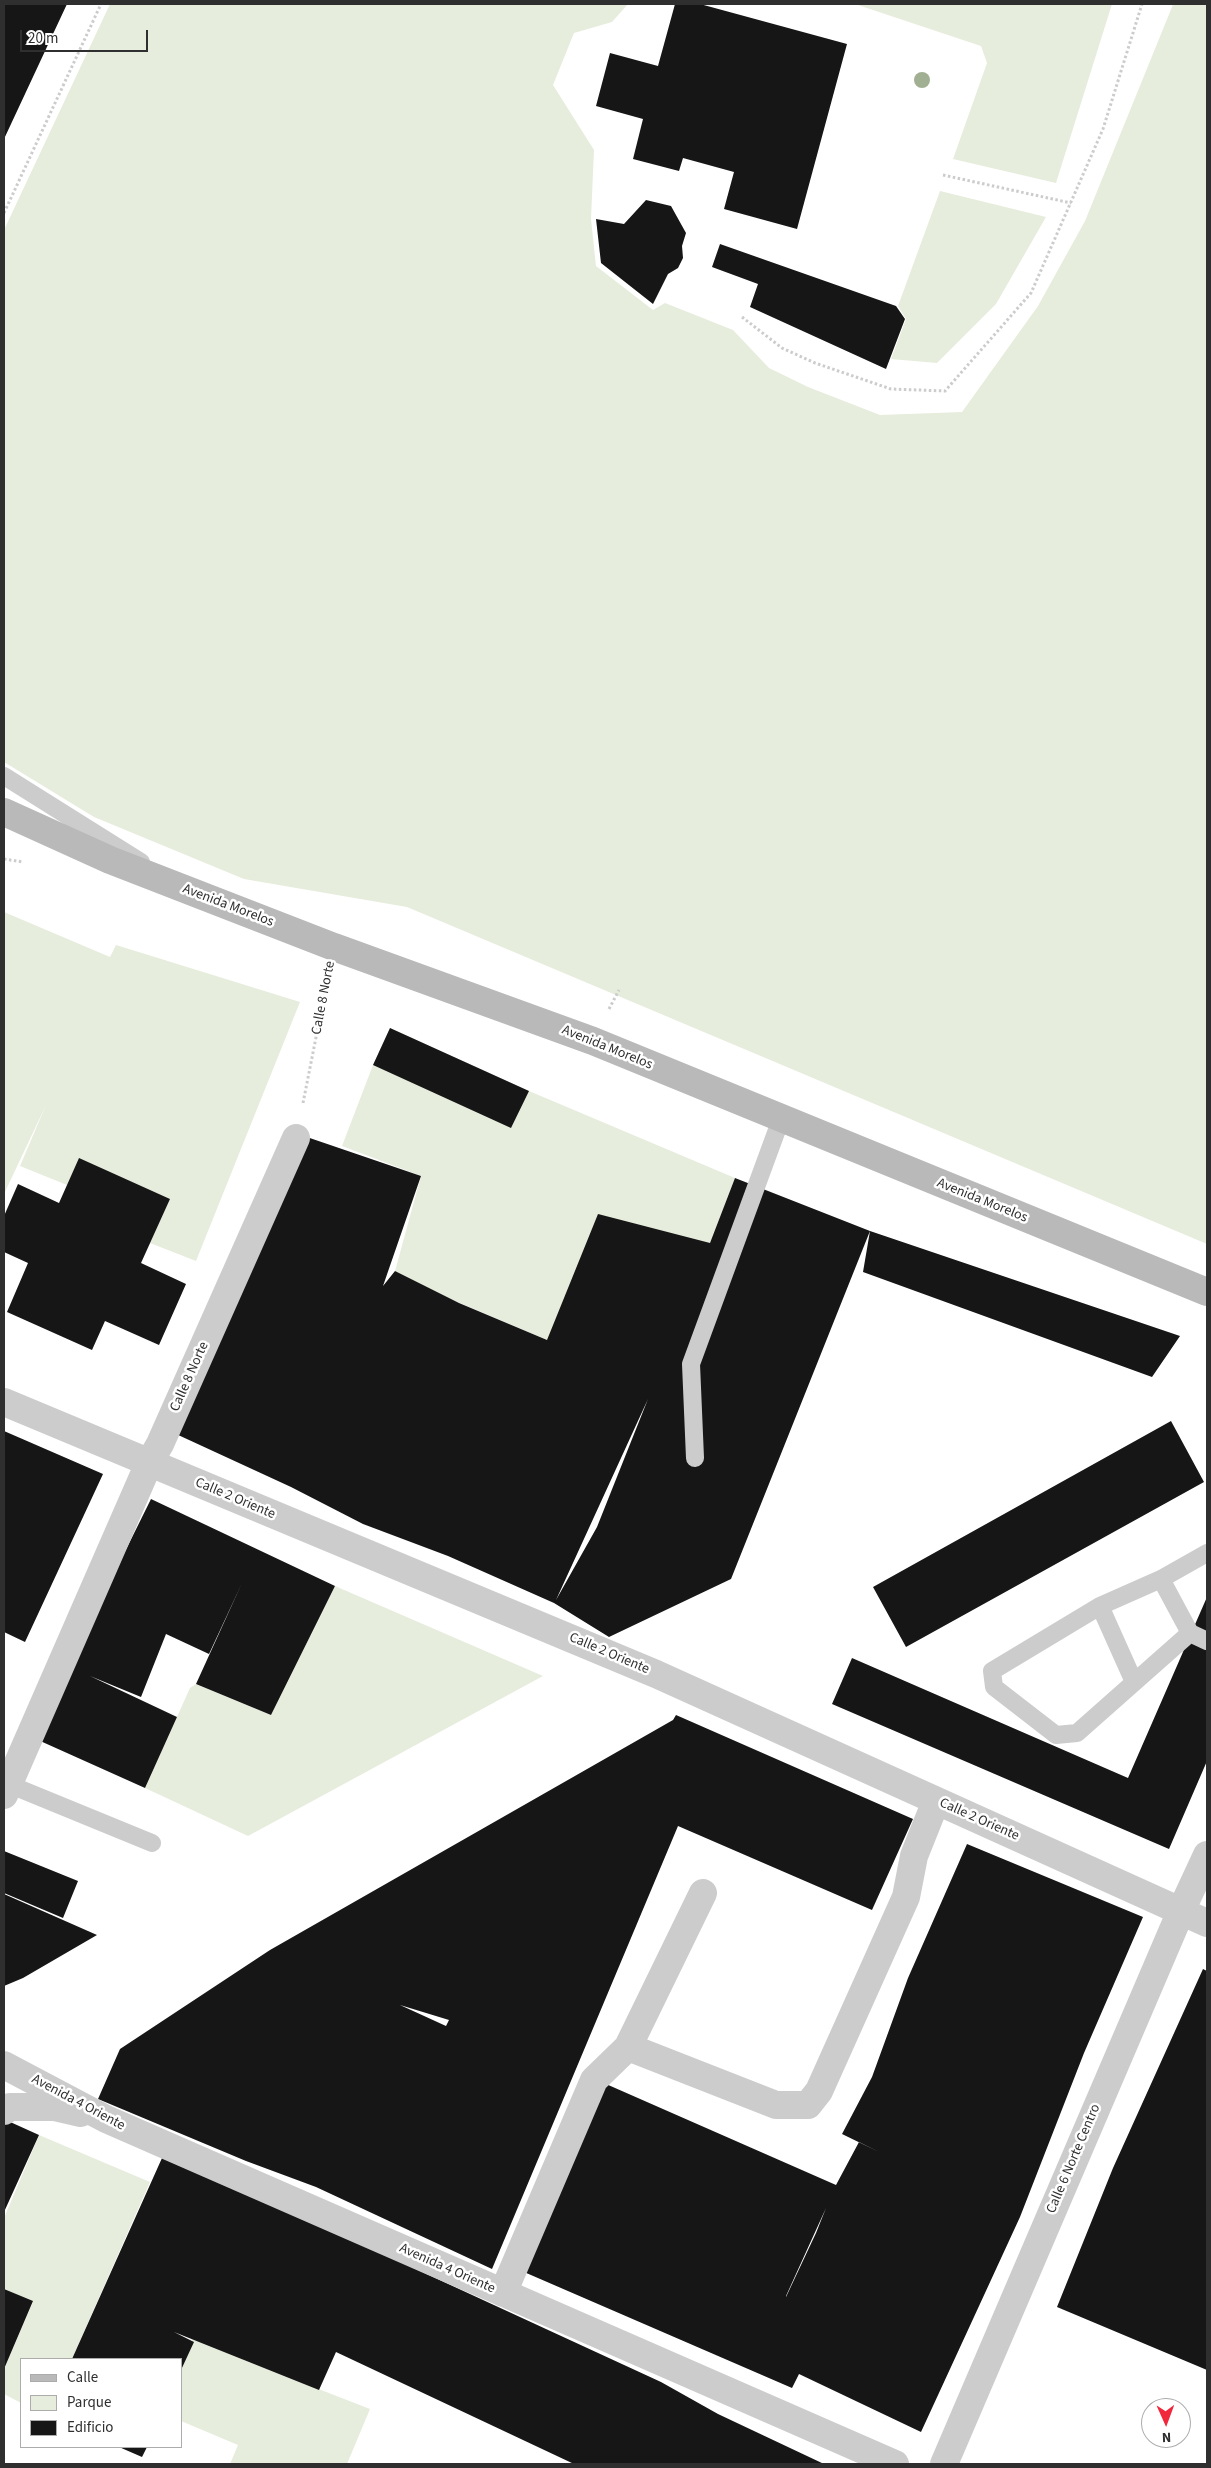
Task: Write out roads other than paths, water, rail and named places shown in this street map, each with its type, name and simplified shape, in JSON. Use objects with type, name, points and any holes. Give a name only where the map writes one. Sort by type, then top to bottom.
[{"type":"main road","name":"Avenida Morelos","points":[[4,812],[110,860],[334,947],[593,1040],[781,1119],[1207,1292]]},
{"type":"street","name":"Calle 8 Norte","points":[[6,1790],[149,1464],[296,1138]]},
{"type":"street","name":"Calle 2 Oriente","points":[[4,1402],[656,1674],[1207,1923]]},
{"type":"street","points":[[628,2047],[776,2105],[808,2106],[819,2091],[906,1897],[914,1856],[936,1801]]},
{"type":"street","name":"Calle 6 Norte Centro","points":[[944,2464],[1180,1911],[1207,1854]]},
{"type":"street","points":[[503,2293],[594,2080],[628,2047],[703,1893]]},
{"type":"street","name":"Avenida 4 Oriente","points":[[4,2066],[106,2119],[894,2464]]},
{"type":"street","points":[[4,2111],[10,2107],[55,2107],[106,2119]]},
{"type":"lane","points":[[4,776],[181,887]]},
{"type":"lane","points":[[695,1458],[691,1364],[781,1119]]},
{"type":"lane","points":[[1190,1633],[1077,1733],[1056,1735],[994,1687],[992,1671],[1100,1606],[1161,1579],[1207,1553]]},
{"type":"lane","points":[[1161,1579],[1190,1633],[1207,1641]]},
{"type":"lane","points":[[1100,1606],[1134,1682]]},
{"type":"lane","points":[[6,1790],[152,1843]]}]
